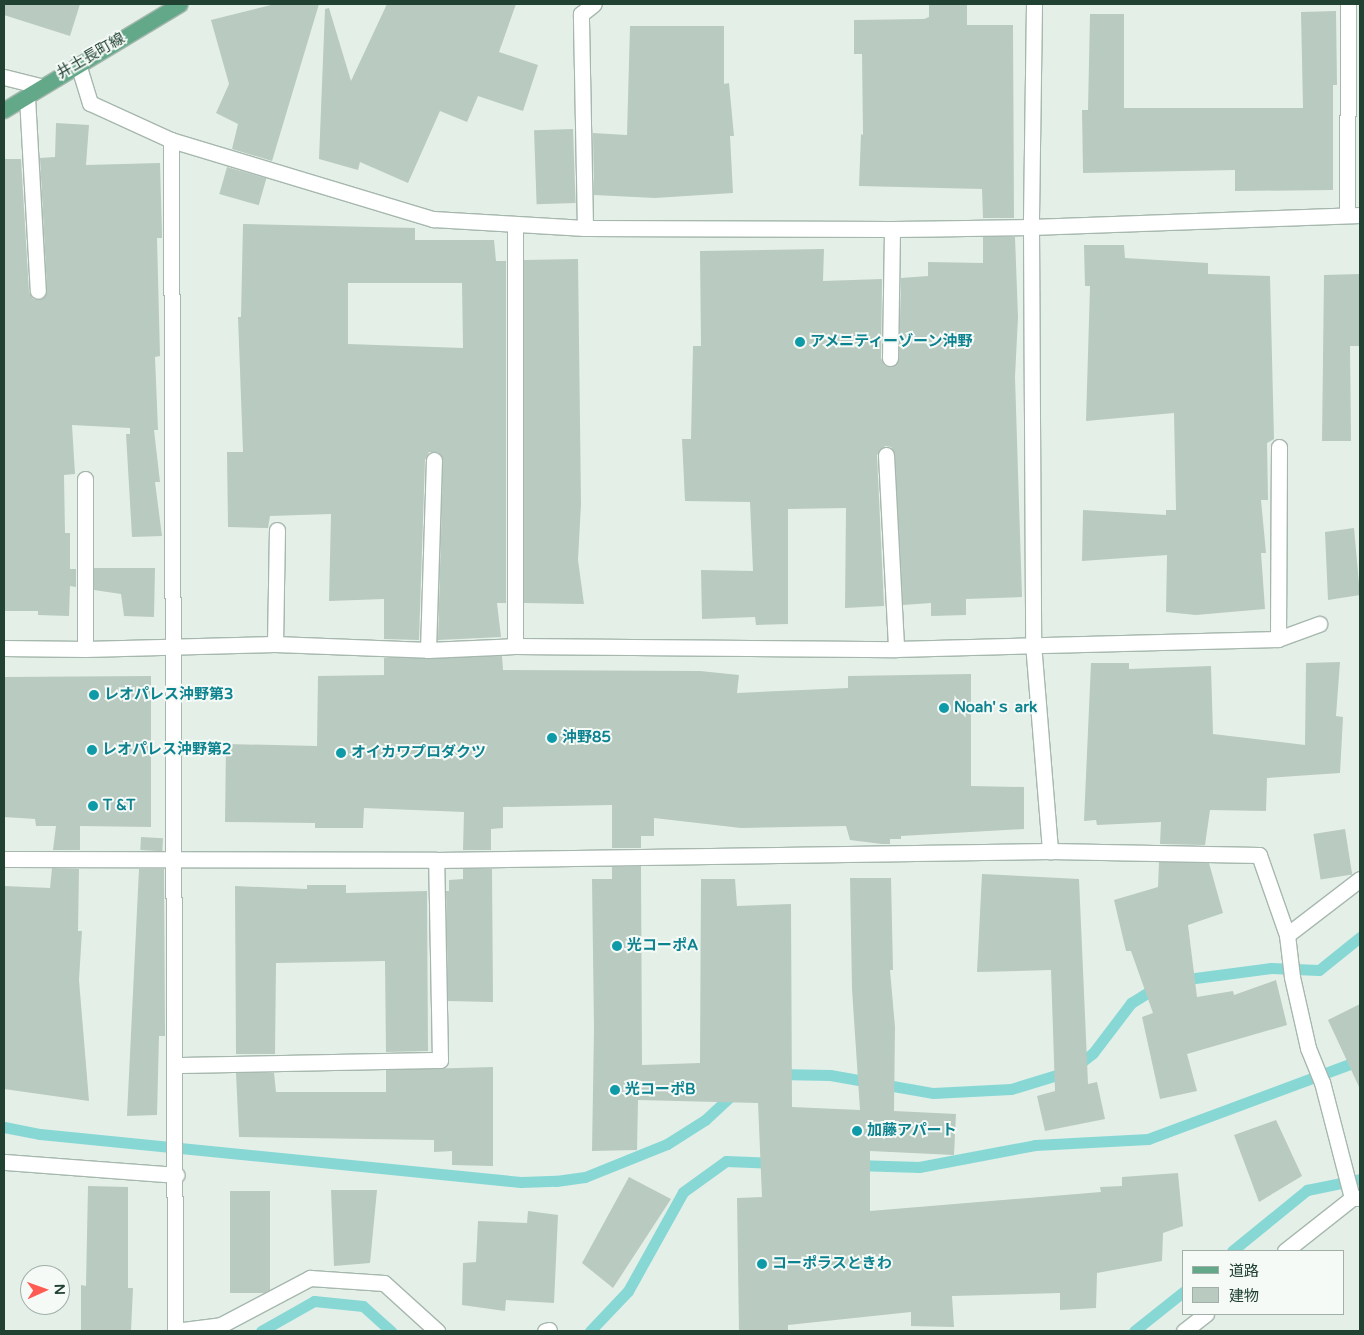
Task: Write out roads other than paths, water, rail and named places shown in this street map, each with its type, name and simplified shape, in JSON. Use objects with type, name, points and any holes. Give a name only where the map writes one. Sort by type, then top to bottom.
[{"type":"main road","name":"井土長町線","points":[[4,110],[27,97],[40,86],[178,4]]},
{"type":"street","points":[[585,228],[582,14],[594,4]]},
{"type":"street","points":[[1034,4],[1031,227],[1033,643],[1050,851]]},
{"type":"street","points":[[78,64],[90,103],[171,140],[433,220],[514,226],[585,228],[892,229],[1031,227],[1354,215],[1348,4]]},
{"type":"street","points":[[4,77],[40,86]]},
{"type":"street","points":[[27,97],[38,290]]},
{"type":"street","points":[[171,140],[176,859],[177,1175],[175,1331],[220,1325],[310,1278],[384,1283],[437,1331]]},
{"type":"street","points":[[514,226],[515,646]]},
{"type":"street","points":[[890,358],[892,229]]},
{"type":"street","points":[[1278,639],[1280,447]]},
{"type":"street","points":[[886,455],[896,649]]},
{"type":"street","points":[[428,650],[434,460]]},
{"type":"street","points":[[85,479],[85,649]]},
{"type":"street","points":[[275,644],[277,530]]},
{"type":"street","points":[[4,648],[85,649],[275,644],[428,650],[515,646],[896,649],[1033,643],[1278,639],[1320,624]]},
{"type":"street","points":[[4,859],[436,860],[1050,851],[1259,855],[1287,935],[1292,976],[1308,1048],[1322,1082],[1354,1196],[1286,1250]]},
{"type":"street","points":[[176,1065],[440,1060],[436,860]]},
{"type":"street","points":[[1287,935],[1360,879]]},
{"type":"street","points":[[4,1162],[177,1175]]},
{"type":"street","points":[[1184,1331],[1205,1315]]},
{"type":"waterway","points":[[1180,980],[1271,968],[1319,970],[1360,937]]},
{"type":"waterway","points":[[777,1074],[830,1075],[933,1093],[1011,1089],[1070,1071],[1093,1053],[1131,1003],[1160,985]]},
{"type":"waterway","points":[[856,1165],[919,1167],[1035,1145],[1148,1139],[1360,1060]]},
{"type":"waterway","points":[[4,1127],[40,1134],[521,1182],[556,1181],[585,1177],[667,1144],[705,1120],[734,1093]]},
{"type":"waterway","points":[[590,1331],[628,1291],[683,1192],[726,1161],[775,1163]]},
{"type":"waterway","points":[[1233,1250],[1307,1190],[1360,1179]]},
{"type":"waterway","points":[[1134,1331],[1182,1293]]},
{"type":"waterway","points":[[261,1331],[314,1301],[363,1306],[391,1331]]},
{"type":"place","name":"アメニティーゾーン沖野","points":[[800,342]]},
{"type":"place","name":"レオパレス沖野第3","points":[[94,695]]},
{"type":"place","name":"Noah′ｓ ark","points":[[944,708]]},
{"type":"place","name":"沖野85","points":[[552,738]]},
{"type":"place","name":"レオパレス沖野第2","points":[[92,750]]},
{"type":"place","name":"オイカワプロダクツ","points":[[341,753]]},
{"type":"place","name":"T &T","points":[[93,806]]},
{"type":"place","name":"光コーポA","points":[[617,946]]},
{"type":"place","name":"光コーポB","points":[[615,1090]]},
{"type":"place","name":"加藤アパート","points":[[857,1131]]},
{"type":"place","name":"コーポラスときわ","points":[[762,1264]]}]
